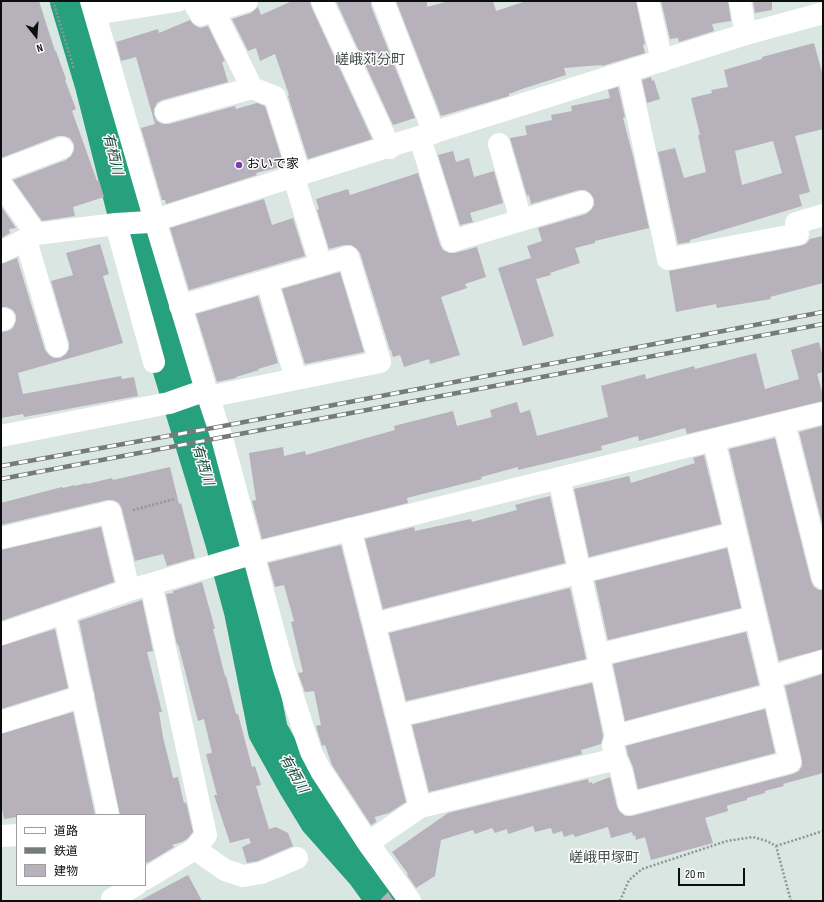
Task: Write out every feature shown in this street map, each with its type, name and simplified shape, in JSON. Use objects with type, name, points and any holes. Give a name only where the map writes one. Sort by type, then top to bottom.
[{"type":"street","points":[[177,1],[93,8],[152,222],[180,306],[204,393],[222,438],[251,554],[283,666],[311,752],[321,771],[368,842],[410,901]]},
{"type":"street","points":[[193,1],[201,15],[247,1]]},
{"type":"street","points":[[322,1],[390,148]]},
{"type":"street","points":[[383,1],[427,136],[452,241],[582,202]]},
{"type":"street","points":[[648,1],[662,61]]},
{"type":"street","points":[[740,1],[746,34]]},
{"type":"street","points":[[214,11],[252,88]]},
{"type":"street","points":[[1,252],[31,237],[116,224],[152,222],[390,148],[746,34],[823,13]]},
{"type":"street","points":[[628,72],[668,259],[798,234],[796,223],[823,215]]},
{"type":"street","points":[[166,112],[252,88],[275,97],[321,265]]},
{"type":"street","points":[[499,144],[522,220]]},
{"type":"street","points":[[1,171],[62,148]]},
{"type":"street","points":[[1,184],[31,237],[57,346]]},
{"type":"street","points":[[116,224],[154,362]]},
{"type":"street","points":[[1,436],[169,403],[204,393],[296,379],[380,362],[348,257],[180,306]]},
{"type":"street","points":[[267,281],[296,379]]},
{"type":"street","points":[[1,634],[129,590],[251,554],[823,414]]},
{"type":"street","points":[[784,424],[823,578]]},
{"type":"street","points":[[559,478],[616,736],[613,746],[616,759],[621,770],[629,804],[790,762],[714,441]]},
{"type":"street","points":[[1,538],[110,512],[129,590]]},
{"type":"street","points":[[350,529],[420,807]]},
{"type":"street","points":[[374,624],[736,533]]},
{"type":"street","points":[[146,879],[195,849],[206,835],[151,584]]},
{"type":"street","points":[[64,612],[108,814]]},
{"type":"street","points":[[397,716],[599,662],[756,617]]},
{"type":"street","points":[[616,736],[772,685],[823,661]]},
{"type":"street","points":[[1,722],[83,696]]},
{"type":"street","points":[[368,842],[420,807],[616,759]]},
{"type":"street","points":[[1,836],[16,835]]},
{"type":"street","points":[[195,849],[225,870],[243,876],[261,873],[297,858]]},
{"type":"street","points":[[110,895],[133,886]]},
{"type":"path","points":[[53,1],[74,69]]},
{"type":"path","points":[[111,515],[175,499]]},
{"type":"path","points":[[776,846],[823,831]]},
{"type":"path","points":[[620,901],[629,880],[642,869],[727,841],[753,837],[767,840],[776,846],[791,901]]},
{"type":"building","points":[[1,1],[39,1],[55,51],[66,79],[65,80],[76,109],[72,111],[97,181],[99,180],[104,197],[73,207],[75,216],[42,221],[13,180],[66,160],[71,156],[74,150],[74,144],[70,138],[58,136],[1,158]]},
{"type":"building","points":[[292,1],[310,1],[372,139],[308,159],[275,54],[260,61],[256,48],[248,51],[232,19],[251,13],[258,7],[261,15]]},
{"type":"building","points":[[336,1],[371,1],[371,6],[415,118],[393,125]]},
{"type":"building","points":[[396,1],[427,1],[427,7],[449,1],[493,1],[496,11],[526,1],[636,1],[645,44],[643,45],[645,53],[602,66],[564,68],[566,75],[525,88],[509,94],[509,96],[441,116]]},
{"type":"building","points":[[661,1],[728,1],[731,21],[712,24],[714,31],[679,42],[678,38],[670,39]]},
{"type":"building","points":[[753,1],[772,1],[772,10],[755,13]]},
{"type":"building","points":[[190,20],[194,25],[200,28],[208,26],[225,61],[222,62],[228,82],[162,100],[157,103],[154,109],[154,115],[157,121],[163,124],[169,124],[235,106],[236,109],[257,103],[265,106],[284,166],[256,173],[257,175],[166,204],[165,200],[162,200],[141,128],[155,124],[136,57],[121,61],[116,42],[158,29],[159,33]]},
{"type":"building","points":[[814,43],[823,76],[823,129],[795,136],[810,192],[799,195],[802,206],[690,240],[690,242],[678,244],[658,152],[675,148],[684,178],[706,172],[698,135],[700,135],[691,98],[712,93],[711,90],[728,87],[724,70],[762,59],[762,57]],"holes":[[[773,141],[782,173],[742,185],[735,151]]]},
{"type":"building","points":[[651,77],[652,81],[654,80],[660,99],[647,103],[642,80]]},
{"type":"building","points":[[618,87],[625,117],[623,118],[649,228],[595,241],[595,243],[575,248],[580,263],[550,273],[551,275],[536,279],[554,336],[523,346],[498,268],[531,258],[527,246],[542,241],[538,228],[586,214],[594,205],[594,199],[590,193],[585,190],[579,190],[531,204],[529,195],[527,196],[510,138],[527,135],[525,126],[552,120],[551,115],[572,111],[571,106],[610,98],[608,90]]},
{"type":"building","points":[[453,151],[456,162],[469,158],[474,177],[494,171],[503,203],[470,213],[473,222],[460,225],[438,155]]},
{"type":"building","points":[[418,173],[440,245],[443,250],[449,253],[455,253],[477,247],[486,277],[465,284],[467,288],[441,297],[460,355],[430,364],[429,359],[404,367],[400,355],[393,357],[390,350],[360,253],[351,245],[344,245],[329,249],[317,210],[319,209],[316,199],[348,189],[350,195]]},
{"type":"building","points":[[264,199],[272,225],[293,218],[305,256],[189,290],[170,228]]},
{"type":"building","points":[[1,206],[16,228],[9,229],[10,233],[1,238]]},
{"type":"building","points":[[823,236],[823,283],[770,297],[771,299],[717,308],[716,304],[676,312],[669,271],[800,246],[806,244],[810,239]]},
{"type":"building","points":[[100,244],[109,274],[103,276],[123,343],[18,373],[23,394],[121,376],[122,379],[134,377],[138,396],[24,417],[23,414],[1,418],[1,332],[8,331],[13,328],[16,321],[16,315],[13,310],[7,307],[1,307],[1,264],[17,258],[45,350],[54,358],[60,358],[66,354],[69,349],[69,343],[51,281],[73,275],[66,253]]},
{"type":"building","points":[[340,272],[364,352],[305,364],[282,289]]},
{"type":"building","points":[[258,296],[278,363],[236,378],[217,382],[196,314]]},
{"type":"building","points":[[819,342],[823,357],[823,372],[817,374],[823,395],[823,401],[687,434],[685,428],[639,441],[638,436],[601,446],[602,450],[518,470],[518,467],[481,477],[482,479],[407,498],[408,503],[262,539],[252,501],[256,500],[249,453],[283,447],[284,456],[305,451],[306,455],[395,430],[394,426],[453,411],[457,426],[492,417],[490,410],[517,402],[520,413],[530,410],[537,436],[608,417],[601,386],[645,374],[646,379],[694,366],[695,369],[756,353],[765,389],[799,379],[791,350]]},
{"type":"building","points":[[822,426],[823,429],[823,527],[799,432]]},
{"type":"building","points":[[775,438],[811,581],[814,587],[819,590],[823,590],[823,649],[779,661],[729,449]]},
{"type":"building","points":[[704,455],[721,524],[589,557],[574,489],[629,476],[631,483],[695,463],[693,458]]},
{"type":"building","points":[[170,467],[195,558],[167,566],[163,554],[135,561],[122,509],[119,503],[113,500],[107,500],[1,525],[1,503],[62,487],[87,484],[112,478],[113,480]]},
{"type":"building","points":[[550,496],[565,563],[383,609],[365,539],[414,527],[415,531],[471,519],[472,522],[517,510],[515,505]]},
{"type":"building","points":[[101,527],[114,582],[1,621],[1,550]]},
{"type":"building","points":[[341,545],[406,802],[389,813],[375,817],[376,822],[371,825],[332,765],[325,745],[322,746],[316,726],[321,725],[314,691],[305,692],[298,673],[303,672],[291,622],[294,621],[284,585],[275,587],[268,563]]},
{"type":"building","points":[[727,548],[741,608],[608,640],[595,581]]},
{"type":"building","points":[[202,582],[236,714],[238,714],[252,767],[255,766],[261,785],[256,786],[269,829],[276,827],[288,833],[293,846],[258,861],[247,863],[242,847],[251,843],[249,838],[230,843],[214,795],[217,795],[206,754],[212,753],[204,719],[198,721],[178,644],[177,645],[166,594],[173,593],[173,591]]},
{"type":"building","points":[[570,588],[586,659],[406,701],[389,633]]},
{"type":"building","points":[[142,600],[153,651],[147,652],[162,712],[159,712],[163,737],[173,778],[178,777],[193,832],[187,839],[172,845],[174,847],[149,862],[146,863],[146,814],[120,814],[79,621]]},
{"type":"building","points":[[55,629],[68,688],[1,709],[1,646]]},
{"type":"building","points":[[746,632],[759,685],[625,721],[613,664]]},
{"type":"building","points":[[823,674],[823,773],[783,784],[784,786],[765,791],[765,793],[747,798],[747,800],[729,805],[727,806],[728,811],[705,818],[713,843],[651,860],[645,837],[636,840],[635,835],[633,836],[632,832],[611,838],[608,827],[575,837],[573,834],[564,837],[562,831],[553,834],[551,828],[535,832],[533,826],[508,834],[507,829],[495,833],[492,828],[475,834],[473,830],[441,840],[435,876],[416,888],[392,852],[448,813],[588,779],[589,783],[592,782],[592,784],[610,777],[617,807],[625,816],[632,816],[793,774],[799,771],[802,766],[802,760],[785,686]]},
{"type":"building","points":[[592,683],[603,736],[601,744],[581,750],[582,754],[429,792],[412,725]]},
{"type":"building","points":[[765,709],[775,753],[638,789],[626,746]]},
{"type":"building","points":[[73,712],[95,814],[16,814],[16,817],[4,819],[1,804],[1,734]]},
{"type":"building","points":[[188,875],[202,901],[139,901]]},
{"type":"building","points":[[388,892],[394,901],[382,901],[381,899]]},
{"type":"waterway","name":"有栖川","points":[[70,1],[95,85],[138,255],[225,541],[244,611],[268,731],[319,819],[366,872],[387,901]]},
{"type":"railway","points":[[1,466],[218,427],[823,312]]},
{"type":"railway","points":[[1,479],[823,324]]},
{"type":"place","name":"おいで家","points":[[239,165]]},
{"type":"district","name":"嵯峨苅分町","points":[[370,60]]},
{"type":"district","name":"嵯峨甲塚町","points":[[604,858]]}]
